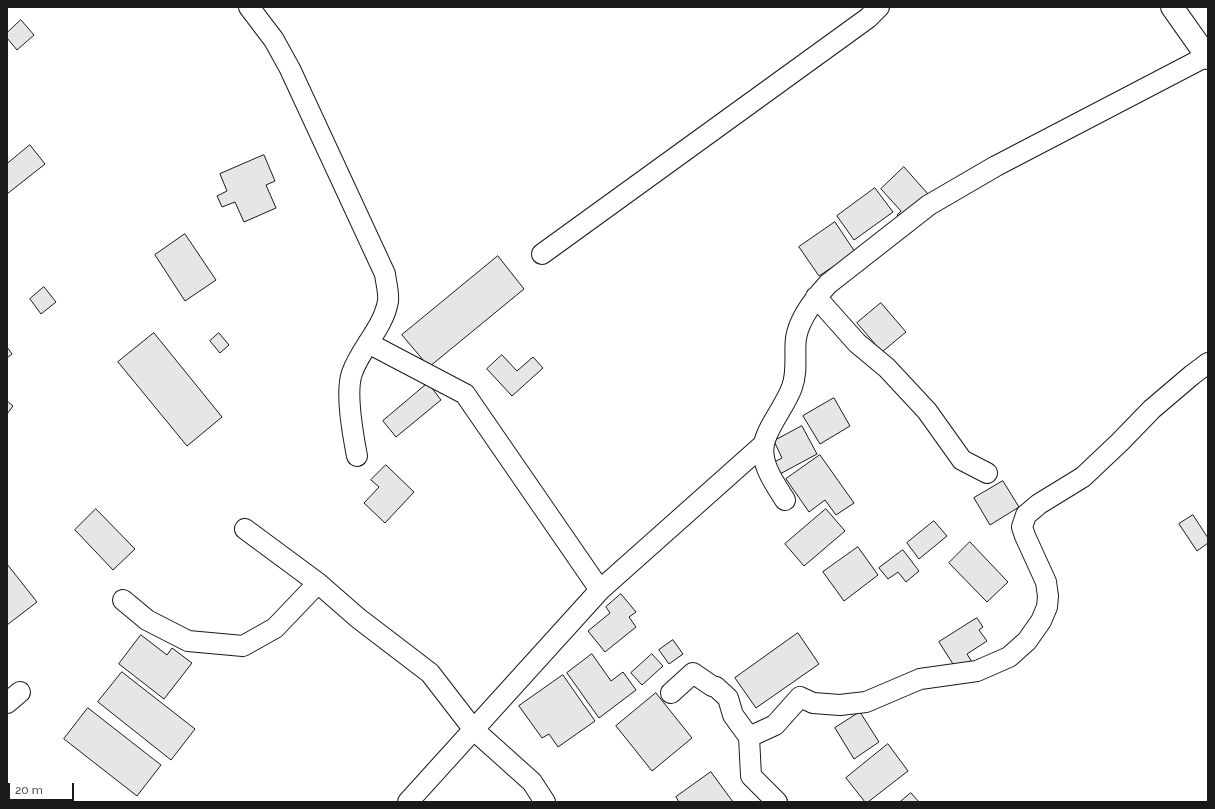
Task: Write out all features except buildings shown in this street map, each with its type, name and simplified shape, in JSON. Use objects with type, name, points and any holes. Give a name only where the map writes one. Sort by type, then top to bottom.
[{"type":"street","points":[[249,7],[274,40],[290,69],[385,274],[388,289],[388,302],[382,318],[352,373],[350,404],[356,456]]},
{"type":"street","points":[[542,254],[862,23],[879,7]]},
{"type":"street","points":[[408,802],[600,590],[764,444],[792,386],[796,371],[796,337],[805,316],[816,297],[828,284],[929,205],[996,166],[1207,57],[1172,7]]},
{"type":"street","points":[[816,297],[857,343],[887,368],[927,411],[962,460],[987,473]]},
{"type":"street","points":[[368,343],[465,394],[600,590]]},
{"type":"street","points":[[749,737],[776,725],[800,697],[813,703],[840,705],[866,702],[920,680],[977,671],[1009,656],[1027,641],[1041,621],[1047,607],[1048,596],[1046,582],[1022,527],[1026,515],[1039,504],[1083,477],[1152,409],[1208,363]]},
{"type":"street","points":[[764,444],[764,458],[770,477],[784,500]]},
{"type":"street","points":[[245,529],[318,583],[358,618],[430,673],[474,730],[532,782],[545,802]]},
{"type":"street","points":[[123,600],[147,620],[188,642],[243,646],[275,628],[318,583]]},
{"type":"street","points":[[671,693],[693,673],[712,686],[716,687],[728,698],[733,715],[749,737],[751,776],[777,802]]}]
